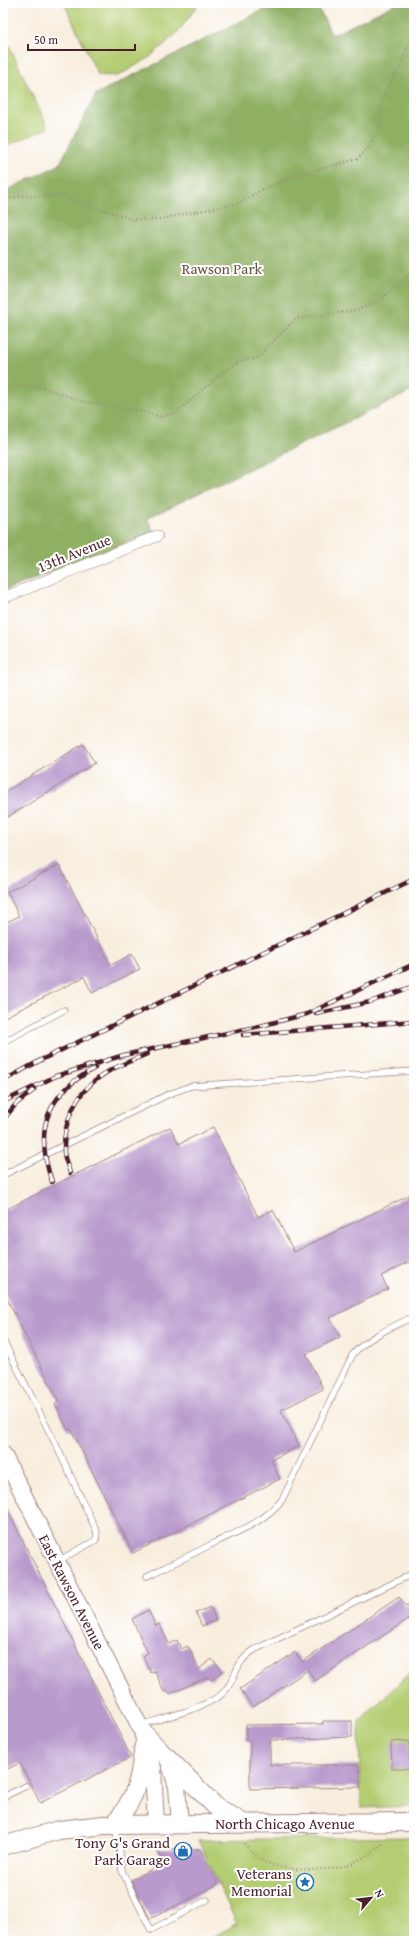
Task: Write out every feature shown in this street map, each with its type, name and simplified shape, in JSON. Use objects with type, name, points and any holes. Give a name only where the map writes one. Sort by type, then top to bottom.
[{"type":"main road","name":"East Rawson Avenue","points":[[3,1454],[141,1733],[153,1768],[156,1824]]},
{"type":"main road","name":"East Rawson Avenue","points":[[141,1733],[168,1758],[177,1787],[180,1824]]},
{"type":"main road","points":[[114,1825],[125,1812],[141,1777],[141,1733]]},
{"type":"main road","points":[[168,1758],[215,1806],[243,1824]]},
{"type":"main road","name":"North Chicago Avenue","points":[[3,1846],[59,1830],[114,1825],[414,1822]]},
{"type":"street","name":"13th Avenue","points":[[3,598],[156,536]]},
{"type":"lane","points":[[3,1042],[64,1010]]},
{"type":"lane","points":[[3,1175],[169,1094],[191,1086],[414,1071]]},
{"type":"lane","points":[[147,1576],[264,1518],[275,1509],[282,1500],[353,1354],[361,1344],[414,1316]]},
{"type":"lane","points":[[3,1340],[57,1447],[97,1532],[96,1540],[57,1562]]},
{"type":"lane","points":[[141,1733],[202,1705],[223,1693],[244,1656],[254,1650],[414,1573]]},
{"type":"lane","points":[[3,1797],[26,1786]]},
{"type":"lane","points":[[114,1825],[119,1846],[122,1871],[151,1930],[207,1900]]},
{"type":"path","points":[[3,200],[22,196],[61,196],[131,219],[154,220],[239,203],[263,189],[294,176],[357,160],[370,146],[381,124],[384,92],[399,69],[408,46],[414,42]]},
{"type":"path","points":[[3,385],[40,387],[85,402],[140,411],[160,417],[176,413],[219,375],[241,360],[253,359],[262,355],[267,345],[274,341],[295,319],[359,310],[380,300],[414,270]]},
{"type":"path","points":[[244,1844],[261,1860],[280,1867],[325,1869],[348,1865],[368,1855],[385,1842]]},
{"type":"green space","points":[[64,3],[199,3],[179,31],[150,57],[118,76],[98,75]]},
{"type":"green space","name":"Rawson Park","points":[[277,3],[316,3],[332,35],[398,3],[414,3],[414,390],[147,518],[154,532],[3,591],[3,192],[59,165],[96,94]]},
{"type":"green space","points":[[3,33],[48,128],[3,147]]},
{"type":"green space","points":[[414,1669],[414,1806],[361,1808],[359,1721]]},
{"type":"green space","points":[[414,1837],[414,1941],[205,1941],[237,1924],[198,1840]]},
{"type":"building","points":[[83,744],[95,763],[3,820],[3,793]]},
{"type":"building","points":[[59,865],[111,965],[132,954],[140,969],[92,993],[84,977],[3,1018],[3,924],[19,916],[7,892]]},
{"type":"building","points":[[170,1127],[179,1144],[213,1127],[258,1217],[273,1210],[294,1252],[414,1193],[414,1259],[381,1276],[388,1289],[330,1318],[340,1337],[306,1354],[323,1389],[281,1410],[299,1446],[271,1460],[280,1479],[133,1553],[71,1429],[68,1430],[55,1404],[59,1402],[3,1291],[3,1211]]},
{"type":"building","points":[[3,1501],[131,1757],[40,1803],[20,1763],[3,1771]]},
{"type":"building","points":[[399,1597],[406,1606],[414,1601],[414,1615],[315,1681],[308,1670],[253,1707],[240,1689],[295,1652],[302,1662]]},
{"type":"building","points":[[210,1607],[216,1620],[202,1626],[196,1613]]},
{"type":"building","points":[[148,1610],[156,1626],[159,1624],[169,1644],[177,1640],[181,1649],[188,1646],[199,1669],[212,1659],[222,1671],[211,1680],[208,1677],[169,1694],[168,1691],[164,1692],[155,1671],[151,1673],[143,1656],[148,1653],[132,1619]]},
{"type":"building","points":[[323,1721],[352,1721],[352,1737],[270,1740],[270,1765],[359,1765],[360,1787],[250,1789],[250,1741],[246,1741],[246,1725],[323,1724]]},
{"type":"building","points":[[409,1741],[410,1769],[392,1769],[391,1742]]},
{"type":"building","points":[[157,1849],[200,1849],[218,1884],[150,1919],[131,1880],[164,1863]]},
{"type":"railway","points":[[3,1081],[41,1060],[414,879]]},
{"type":"railway","points":[[3,1102],[56,1076],[124,1055],[260,1026],[307,1014],[414,964]]},
{"type":"railway","points":[[316,1014],[370,1002],[414,986]]},
{"type":"railway","points":[[243,1035],[414,1021]]},
{"type":"railway","points":[[70,1173],[64,1154],[64,1141],[68,1120],[77,1100],[91,1084],[105,1073],[147,1054]]},
{"type":"railway","points":[[52,1182],[44,1146],[48,1116],[55,1102],[65,1090],[95,1068]]},
{"type":"railway","points":[[3,1120],[16,1104],[34,1090]]},
{"type":"place","name":"Tony G's Grand Park Garage","points":[[183,1851]]},
{"type":"place","name":"Veterans Memorial","points":[[305,1882]]}]
